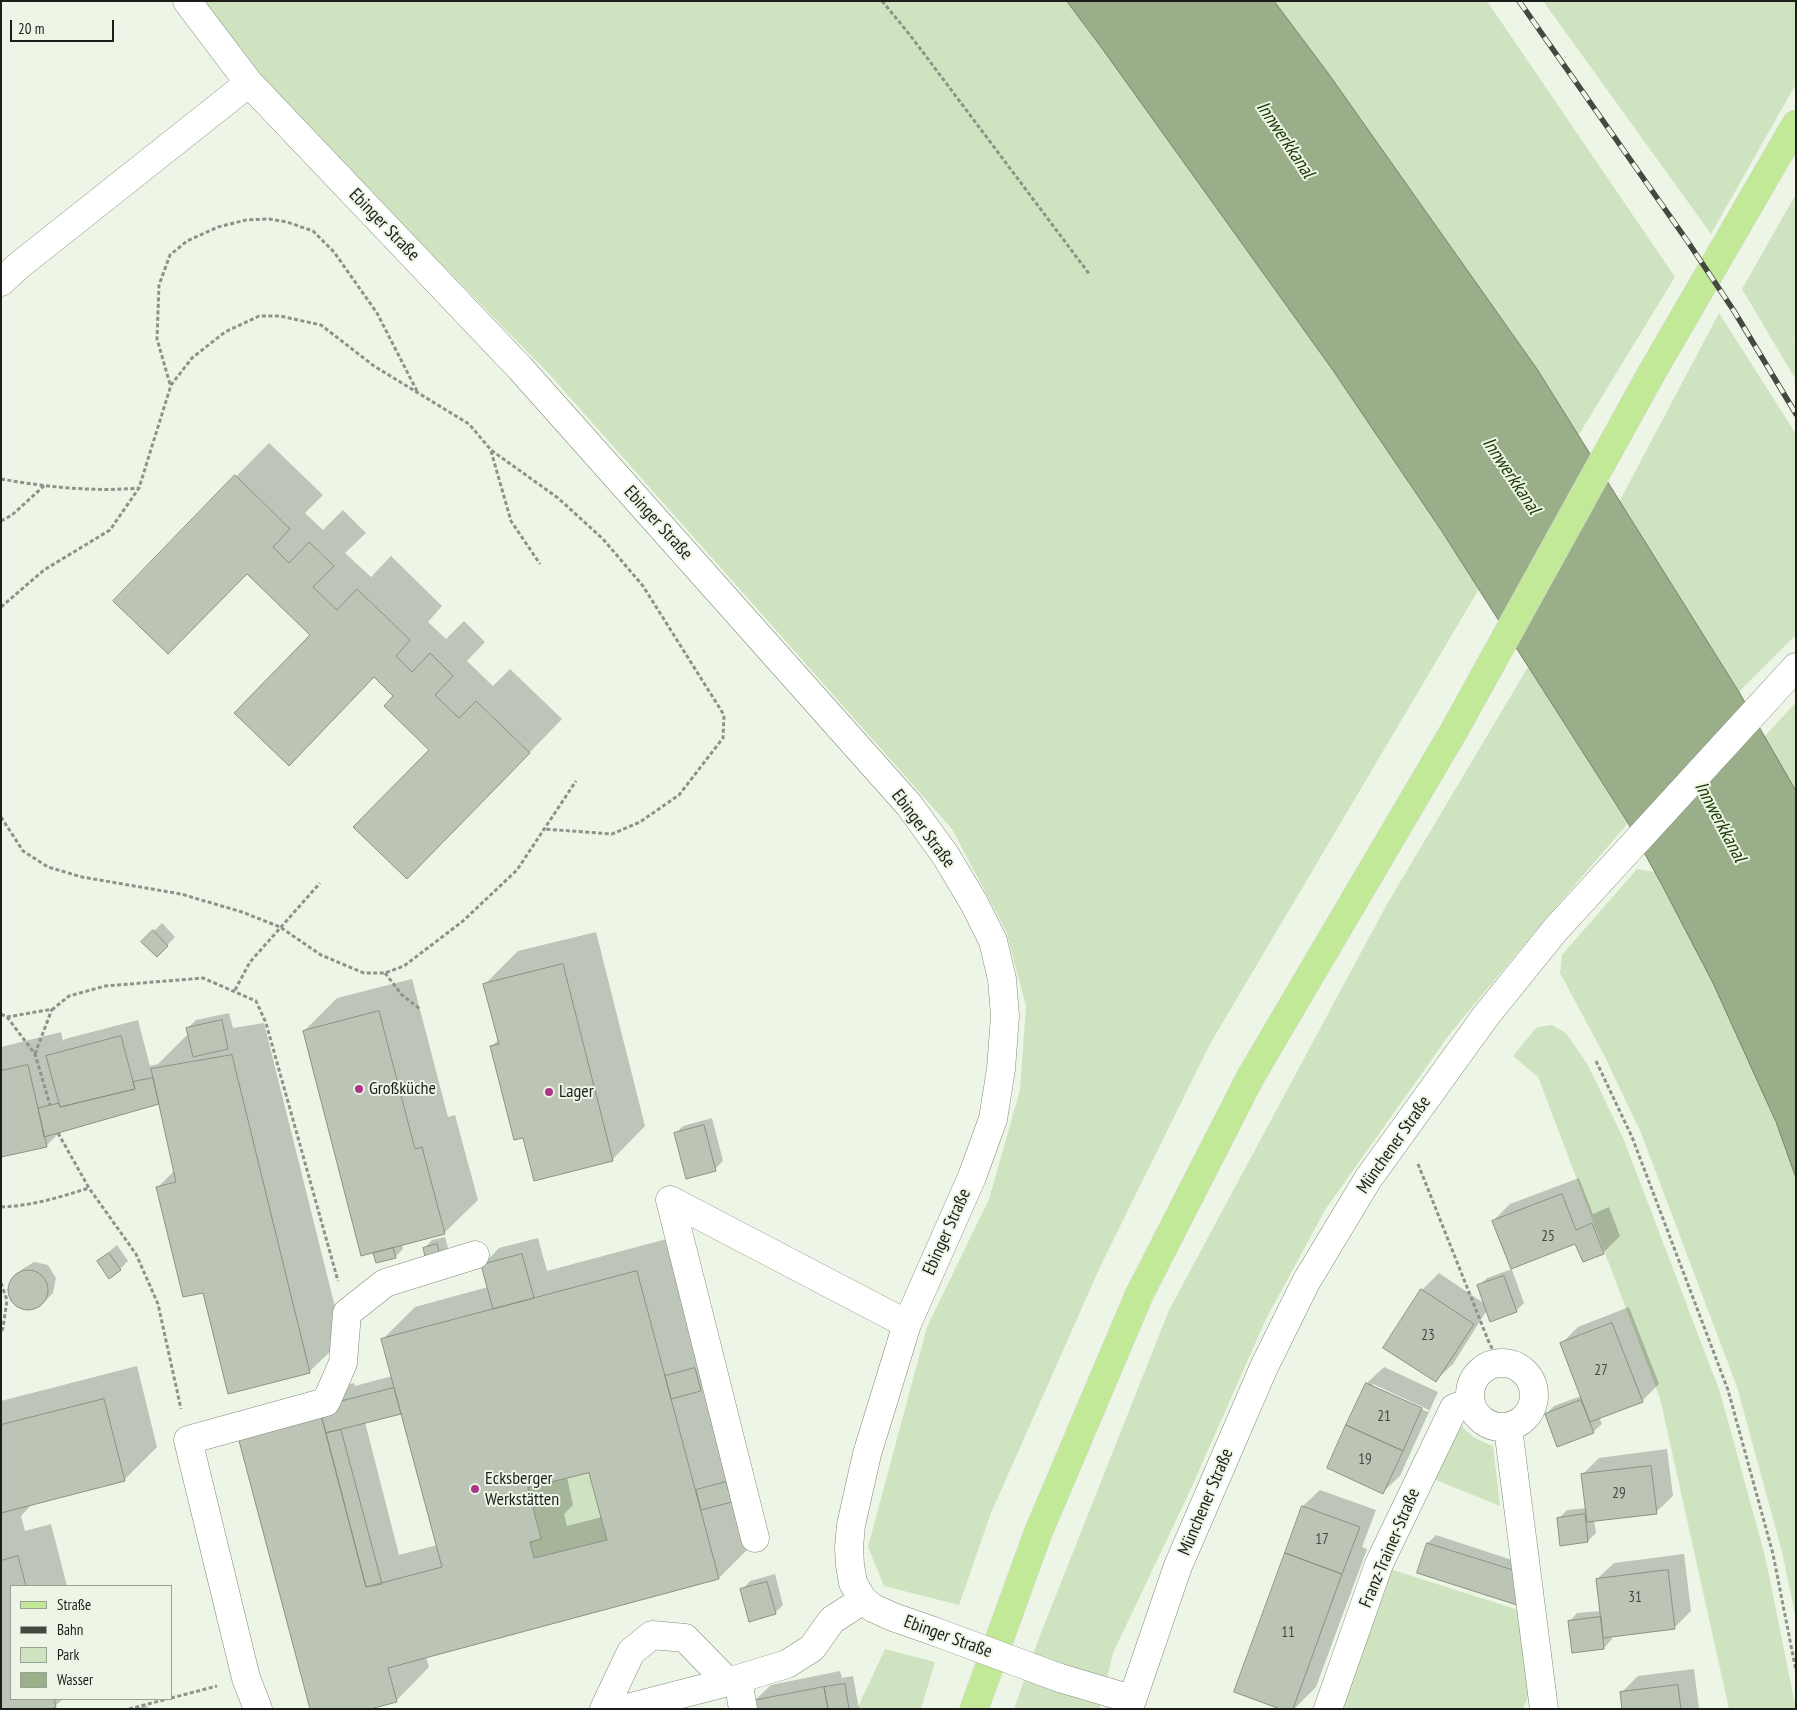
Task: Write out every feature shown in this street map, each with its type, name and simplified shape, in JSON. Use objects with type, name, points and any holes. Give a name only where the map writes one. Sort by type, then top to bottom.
[{"type":"main road","points":[[974,1709],[1038,1534],[1139,1295],[1251,1076],[1455,730],[1651,374],[1796,124]]},
{"type":"street","name":"Ebinger Straße","points":[[187,1],[248,83],[520,368],[909,805],[946,856],[974,903],[993,941],[1002,979],[1005,1016],[1001,1068],[993,1119],[975,1168],[907,1324],[868,1454],[851,1525],[848,1547],[853,1583],[864,1600],[873,1608],[893,1617],[1130,1704]]},
{"type":"street","points":[[1,282],[248,83]]},
{"type":"street","name":"Münchener Straße","points":[[1130,1704],[1178,1566],[1264,1366],[1306,1282],[1368,1179],[1485,1017],[1556,930],[1796,667]]},
{"type":"street","points":[[755,1538],[670,1200],[907,1324]]},
{"type":"street","points":[[258,1709],[246,1678],[188,1440],[326,1402],[343,1363],[347,1313],[385,1283],[475,1255]]},
{"type":"street","points":[[1499,1363],[1510,1363],[1520,1368],[1528,1375],[1534,1390],[1533,1407],[1528,1416],[1519,1424],[1508,1428],[1488,1425],[1480,1419],[1470,1402],[1473,1380],[1484,1369],[1499,1363]]},
{"type":"street","name":"Franz-Trainer-Straße","points":[[1328,1709],[1379,1564],[1454,1408],[1470,1402]]},
{"type":"street","points":[[1508,1428],[1544,1709]]},
{"type":"street","points":[[623,1709],[733,1681],[787,1664],[812,1648],[832,1620],[864,1600]]},
{"type":"street","points":[[604,1709],[631,1652],[652,1635],[684,1638],[733,1681],[743,1709]]},
{"type":"path","points":[[882,1],[910,35],[1090,275]]},
{"type":"path","points":[[171,385],[157,339],[159,285],[170,255],[187,241],[218,227],[246,220],[268,219],[287,222],[313,231],[334,252],[377,313],[419,394]]},
{"type":"path","points":[[2,605],[44,570],[110,530],[139,488],[171,385],[192,358],[225,332],[259,316],[280,316],[321,326],[374,366],[469,424],[491,450],[558,498],[603,538],[643,586],[724,715],[724,738],[680,795],[640,822],[612,834],[544,829]]},
{"type":"path","points":[[491,450],[511,521],[540,564]]},
{"type":"path","points":[[1,479],[46,485],[113,490],[139,488]]},
{"type":"path","points":[[1,521],[12,515],[46,485]]},
{"type":"path","points":[[1,817],[23,851],[48,867],[82,877],[181,894],[242,912],[280,927],[321,956],[364,973],[385,973],[404,966],[463,922],[517,870],[576,780]]},
{"type":"path","points":[[234,990],[250,962],[320,884]]},
{"type":"path","points":[[385,973],[402,995],[420,1009]]},
{"type":"path","points":[[35,1054],[53,1009],[69,996],[106,986],[203,978],[256,1001],[266,1024],[347,1313]]},
{"type":"path","points":[[7,1017],[53,1009]]},
{"type":"path","points":[[1,1014],[7,1017],[35,1054],[50,1105]]},
{"type":"path","points":[[1596,1061],[1632,1137],[1728,1390],[1773,1554],[1796,1671]]},
{"type":"path","points":[[58,1133],[89,1188],[136,1254],[158,1304],[188,1440]]},
{"type":"path","points":[[1416,1159],[1488,1340],[1499,1363]]},
{"type":"path","points":[[1,1207],[56,1199],[89,1188]]},
{"type":"path","points":[[1,1283],[7,1300],[1,1332]]},
{"type":"path","points":[[172,1698],[246,1678]]},
{"type":"path","points":[[129,1709],[163,1700]]},
{"type":"green space","points":[[200,1],[1067,1],[1342,383],[1479,589],[1210,1044],[1100,1267],[991,1513],[959,1605],[884,1586],[868,1547],[927,1327],[989,1199],[1020,1090],[1026,1006],[1006,931],[952,829],[550,375],[270,89]]},
{"type":"green space","points":[[1274,1],[1487,1],[1675,277],[1578,436],[1537,369],[1328,73]]},
{"type":"green space","points":[[1543,1],[1796,1],[1796,84],[1711,234]]},
{"type":"green space","points":[[1796,194],[1796,336],[1794,340],[1796,343],[1796,380],[1742,289]]},
{"type":"green space","points":[[1719,313],[1796,434],[1796,635],[1739,692],[1619,502]]},
{"type":"green space","points":[[1528,667],[1628,823],[1449,1035],[1325,1210],[1266,1319],[1189,1493],[1113,1653],[1100,1709],[1014,1709],[1037,1643],[1169,1310],[1387,904]]},
{"type":"green space","points":[[1796,702],[1796,791],[1764,737]]},
{"type":"green space","points":[[1637,869],[1655,872],[1676,909],[1733,1022],[1782,1139],[1796,1178],[1796,1619],[1782,1552],[1737,1387],[1641,1133],[1605,1057],[1560,973],[1562,955]]},
{"type":"green space","points":[[1552,1025],[1566,1033],[1588,1065],[1624,1140],[1720,1392],[1765,1556],[1796,1709],[1729,1709],[1660,1398],[1538,1077],[1513,1056],[1537,1027]]},
{"type":"green space","points":[[1458,1418],[1472,1436],[1493,1446],[1500,1506],[1431,1478]]},
{"type":"green space","points":[[589,1473],[607,1540],[534,1558],[530,1542],[541,1538],[528,1488]]},
{"type":"green space","points":[[1390,1569],[1522,1611],[1529,1695],[1523,1709],[1339,1709]]},
{"type":"green space","points":[[885,1649],[935,1662],[921,1709],[857,1709]]},
{"type":"water","name":"Innwerkkanal","points":[[1067,1],[1274,1],[1328,73],[1537,369],[1739,692],[1796,791],[1796,1178],[1776,1122],[1713,983],[1628,823],[1441,530],[1332,369]]},
{"type":"building","points":[[235,475],[290,529],[273,547],[289,563],[309,542],[334,566],[313,587],[337,610],[357,589],[410,640],[396,656],[412,672],[430,653],[453,676],[435,695],[459,718],[476,701],[530,753],[407,879],[353,827],[429,750],[384,706],[393,696],[374,677],[289,766],[234,713],[310,635],[247,574],[168,654],[113,601]]},
{"type":"building","points":[[153,930],[168,946],[157,957],[141,942]]},
{"type":"building","name":"Lager","points":[[563,964],[613,1161],[534,1181],[523,1138],[514,1140],[490,1046],[499,1044],[483,984]]},
{"type":"building","name":"Großküche","points":[[379,1011],[415,1149],[422,1147],[445,1234],[361,1256],[303,1031]]},
{"type":"building","points":[[222,1020],[228,1049],[193,1057],[186,1028]]},
{"type":"building","points":[[121,1036],[135,1089],[60,1107],[46,1056]]},
{"type":"building","points":[[232,1055],[310,1373],[228,1394],[203,1293],[183,1297],[156,1187],[176,1182],[151,1069]]},
{"type":"building","points":[[28,1065],[47,1147],[1,1157],[1,1071]]},
{"type":"building","points":[[153,1078],[159,1104],[44,1137],[38,1108],[59,1103],[60,1107],[135,1089],[133,1082]]},
{"type":"building","points":[[704,1125],[716,1171],[686,1179],[674,1133]]},
{"type":"building","points":[[1562,1194],[1576,1230],[1592,1223],[1604,1254],[1583,1262],[1575,1244],[1511,1269],[1492,1221]]},
{"type":"building","points":[[437,1244],[442,1264],[428,1268],[423,1248]]},
{"type":"building","points":[[393,1248],[396,1258],[376,1263],[373,1253]]},
{"type":"building","points":[[109,1253],[121,1270],[109,1279],[97,1261]]},
{"type":"building","points":[[522,1254],[534,1298],[493,1309],[481,1265]]},
{"type":"building","points":[[28,1270],[42,1276],[48,1290],[42,1304],[28,1310],[14,1304],[8,1290],[14,1276]]},
{"type":"building","name":"Ecksberger Werkstätten","points":[[637,1271],[719,1579],[388,1668],[397,1702],[370,1709],[310,1709],[238,1437],[321,1415],[366,1587],[442,1567],[381,1339]],"holes":[[[589,1473],[607,1540],[534,1558],[530,1542],[541,1539],[528,1488]]]},
{"type":"building","points":[[1504,1276],[1517,1312],[1490,1322],[1477,1285]]},
{"type":"building","points":[[1421,1289],[1474,1324],[1436,1382],[1383,1348]]},
{"type":"building","points":[[1612,1323],[1643,1402],[1590,1422],[1560,1343]]},
{"type":"building","points":[[695,1368],[701,1391],[671,1399],[665,1376]]},
{"type":"building","points":[[1366,1383],[1422,1408],[1403,1451],[1346,1425]]},
{"type":"building","points":[[394,1388],[401,1414],[326,1433],[319,1407]]},
{"type":"building","points":[[104,1399],[125,1481],[1,1513],[1,1425]]},
{"type":"building","points":[[1581,1400],[1594,1433],[1557,1447],[1545,1414]]},
{"type":"building","points":[[1346,1425],[1403,1451],[1383,1494],[1327,1468]]},
{"type":"building","points":[[341,1430],[382,1584],[366,1587],[326,1433]]},
{"type":"building","points":[[1651,1466],[1657,1514],[1587,1522],[1581,1474]]},
{"type":"building","points":[[726,1482],[732,1502],[701,1510],[696,1490]]},
{"type":"building","points":[[1302,1506],[1360,1527],[1342,1574],[1285,1553]]},
{"type":"building","points":[[1585,1514],[1588,1542],[1560,1546],[1557,1518]]},
{"type":"building","points":[[1427,1543],[1513,1570],[1517,1605],[1417,1573]]},
{"type":"building","points":[[1285,1553],[1342,1574],[1293,1709],[1280,1709],[1234,1692]]},
{"type":"building","points":[[18,1556],[26,1585],[10,1585],[10,1700],[54,1700],[56,1707],[50,1709],[1,1709],[1,1561]]},
{"type":"building","points":[[1668,1570],[1675,1629],[1603,1638],[1596,1579]]},
{"type":"building","points":[[767,1582],[776,1614],[749,1622],[740,1589]]},
{"type":"building","points":[[1601,1617],[1604,1649],[1572,1653],[1568,1621]]},
{"type":"building","points":[[845,1684],[849,1709],[828,1709],[824,1687]]},
{"type":"building","points":[[1678,1685],[1681,1709],[1622,1709],[1620,1692]]},
{"type":"building","points":[[824,1687],[828,1709],[754,1709],[752,1701]]},
{"type":"railway","points":[[1519,1],[1688,242],[1734,311],[1796,414]]},
{"type":"place","name":"Großküche","points":[[359,1089]]},
{"type":"place","name":"Lager","points":[[549,1092]]},
{"type":"place","name":"Ecksberger Werkstätten","points":[[475,1489]]}]
